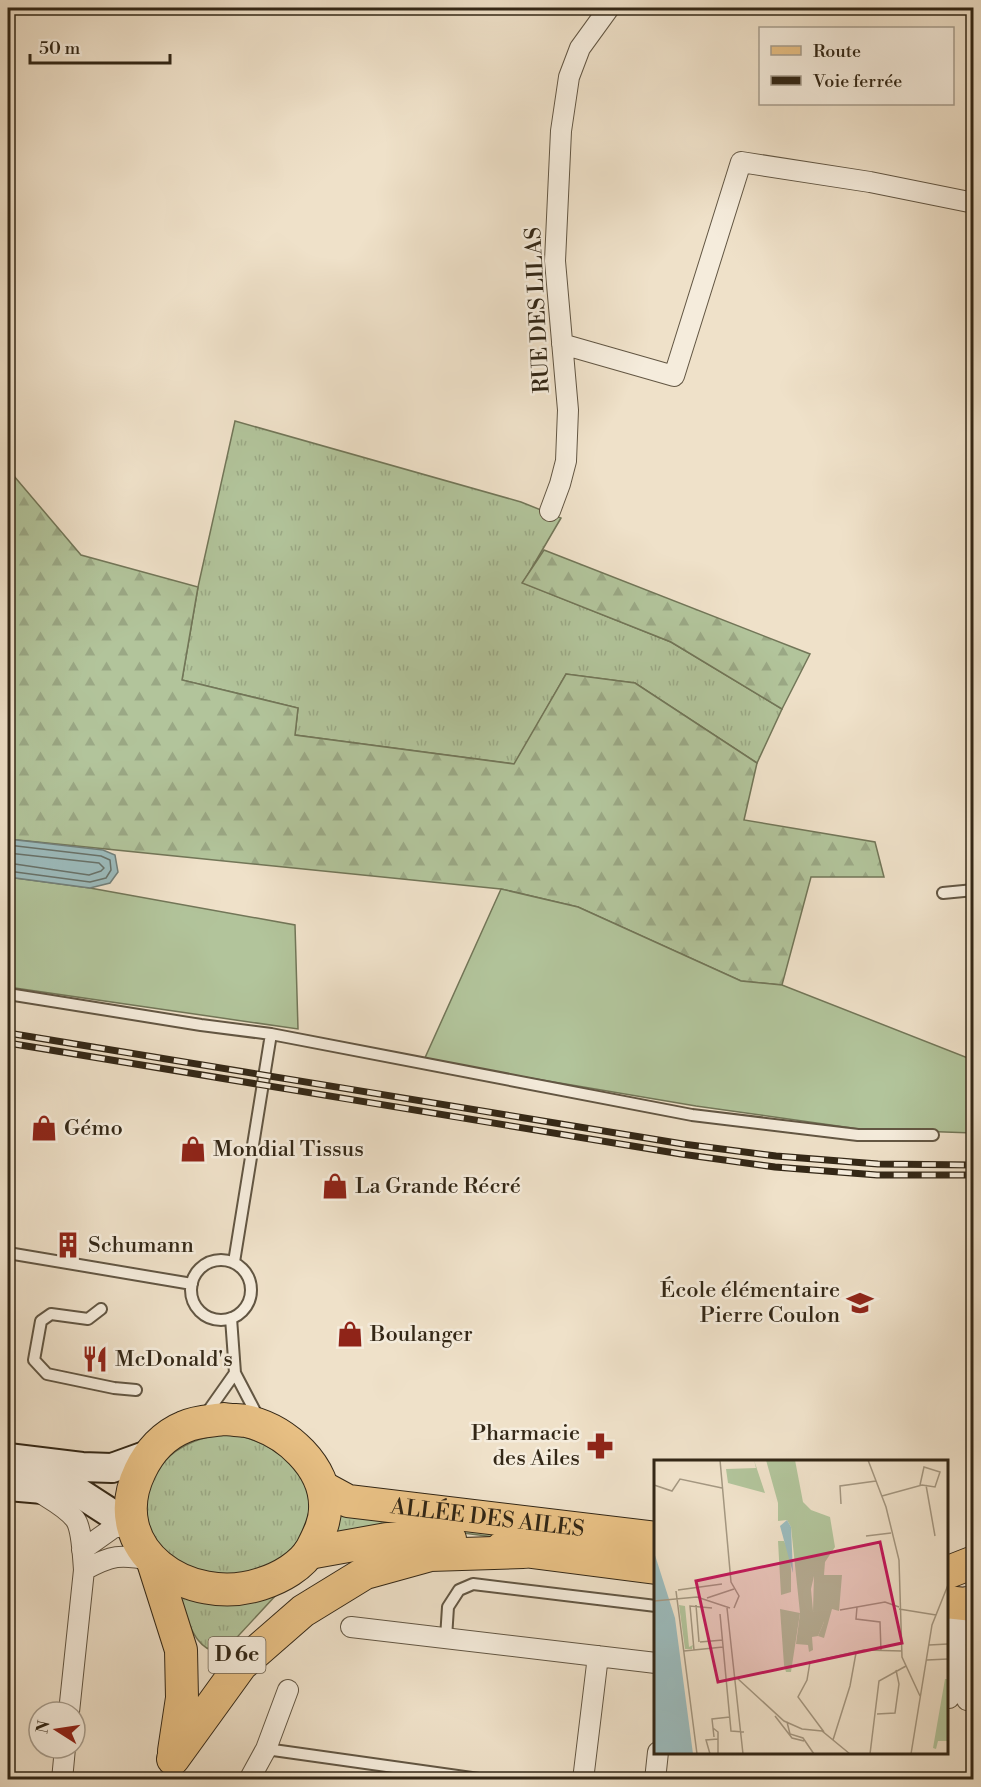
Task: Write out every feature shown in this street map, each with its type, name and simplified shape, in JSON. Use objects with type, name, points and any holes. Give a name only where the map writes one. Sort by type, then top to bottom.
[{"type":"main road","points":[[224,1419],[247,1421],[264,1427],[281,1435],[300,1451],[324,1488],[325,1511],[319,1534],[308,1554],[293,1568],[275,1579],[257,1585],[222,1590],[189,1583],[172,1576],[152,1561],[131,1521],[130,1504],[136,1479],[148,1455],[165,1438],[183,1427],[200,1422],[224,1419]]},
{"type":"main road","points":[[8,1458],[82,1467],[112,1468],[148,1455]]},
{"type":"main road","points":[[21,1487],[78,1492],[112,1514],[131,1521]]},
{"type":"main road","name":"ALLÉE DES AILES","points":[[324,1488],[348,1501],[654,1538]]},
{"type":"main road","name":"ALLÉE DES AILES","points":[[308,1554],[387,1539],[453,1539],[523,1552],[654,1568]]},
{"type":"main road","points":[[169,1769],[241,1665],[303,1611],[365,1573],[430,1555],[523,1552]]},
{"type":"main road","name":"D 6e","points":[[169,1769],[226,1667],[285,1604],[303,1570],[308,1554]]},
{"type":"main road","name":"D 6e","points":[[152,1561],[181,1650],[182,1698],[169,1769]]},
{"type":"street","name":"RUE DES LILAS","points":[[550,511],[566,461],[568,410],[555,261],[561,131],[569,77],[580,48],[609,8]]},
{"type":"street","points":[[562,344],[674,376],[741,162],[870,182],[974,202]]},
{"type":"street","points":[[21,1487],[65,1509],[77,1521],[84,1570],[70,1700]]},
{"type":"street","points":[[82,1550],[113,1528],[131,1521]]},
{"type":"street","points":[[84,1570],[106,1558],[125,1555],[152,1561]]},
{"type":"street","points":[[959,1699],[962,1586]]},
{"type":"street","points":[[351,1627],[654,1663]]},
{"type":"street","points":[[959,1699],[974,1651]]},
{"type":"street","points":[[583,1779],[598,1656]]},
{"type":"street","points":[[249,1779],[266,1749],[288,1690]]},
{"type":"street","points":[[655,1779],[658,1754]]},
{"type":"street","points":[[62,1779],[64,1760]]},
{"type":"lane","points":[[943,893],[974,890]]},
{"type":"lane","points":[[8,994],[271,1034],[692,1115],[858,1135],[933,1135]]},
{"type":"lane","points":[[234,1262],[271,1034]]},
{"type":"lane","points":[[8,1253],[192,1284]]},
{"type":"lane","points":[[219,1260],[234,1262],[246,1272],[251,1287],[251,1295],[244,1309],[231,1318],[216,1319],[202,1313],[193,1300],[192,1284],[199,1270],[204,1265],[219,1260]]},
{"type":"lane","points":[[101,1309],[88,1318],[51,1314],[41,1321],[34,1360],[47,1374],[114,1388],[136,1390]]},
{"type":"lane","points":[[231,1318],[235,1373],[264,1427]]},
{"type":"lane","points":[[200,1422],[235,1373]]},
{"type":"lane","points":[[446,1638],[448,1607],[459,1590],[473,1584],[654,1606]]},
{"type":"lane","points":[[266,1749],[486,1779]]},
{"type":"green space","points":[[235,421],[521,502],[561,518],[523,583],[671,642],[782,709],[757,763],[635,683],[566,674],[515,764],[295,735],[298,708],[182,680],[198,587]]},
{"type":"green space","points":[[8,469],[81,555],[198,587],[182,680],[298,708],[295,735],[514,764],[566,674],[635,683],[757,763],[744,820],[875,842],[884,877],[811,877],[782,985],[741,981],[578,907],[501,889],[8,839]]},
{"type":"green space","points":[[544,550],[810,654],[782,709],[671,642],[522,583]]},
{"type":"green space","points":[[8,877],[90,888],[295,925],[298,1029],[8,987]]},
{"type":"green space","points":[[501,889],[578,907],[741,981],[782,985],[973,1060],[973,1133],[859,1129],[696,1106],[424,1060]]},
{"type":"green space","points":[[231,1434],[263,1444],[291,1464],[301,1477],[308,1492],[309,1508],[302,1537],[294,1549],[262,1569],[228,1579],[190,1569],[173,1560],[154,1540],[148,1526],[146,1510],[151,1485],[165,1460],[188,1444],[201,1439]]},
{"type":"green space","points":[[338,1511],[535,1534],[534,1542],[463,1533],[332,1539]]},
{"type":"green space","points":[[176,1591],[278,1593],[228,1647],[217,1651],[208,1649],[200,1643],[188,1623]]},
{"type":"water","points":[[8,839],[103,850],[115,855],[118,872],[110,883],[90,888],[8,877]]},
{"type":"railway","points":[[8,1033],[683,1144],[776,1156],[878,1164],[974,1165]]},
{"type":"railway","points":[[8,1043],[681,1154],[775,1167],[877,1175],[974,1175]]},
{"type":"place","name":"Gémo","points":[[44,1128]]},
{"type":"place","name":"Mondial Tissus","points":[[193,1149]]},
{"type":"place","name":"La Grande Récré","points":[[335,1186]]},
{"type":"place","name":"Schumann","points":[[68,1245]]},
{"type":"place","name":"École élémentaire Pierre Coulon","points":[[860,1303]]},
{"type":"place","name":"Boulanger","points":[[350,1334]]},
{"type":"place","name":"McDonald's","points":[[95,1359]]},
{"type":"place","name":"Pharmacie des Ailes","points":[[600,1446]]}]
